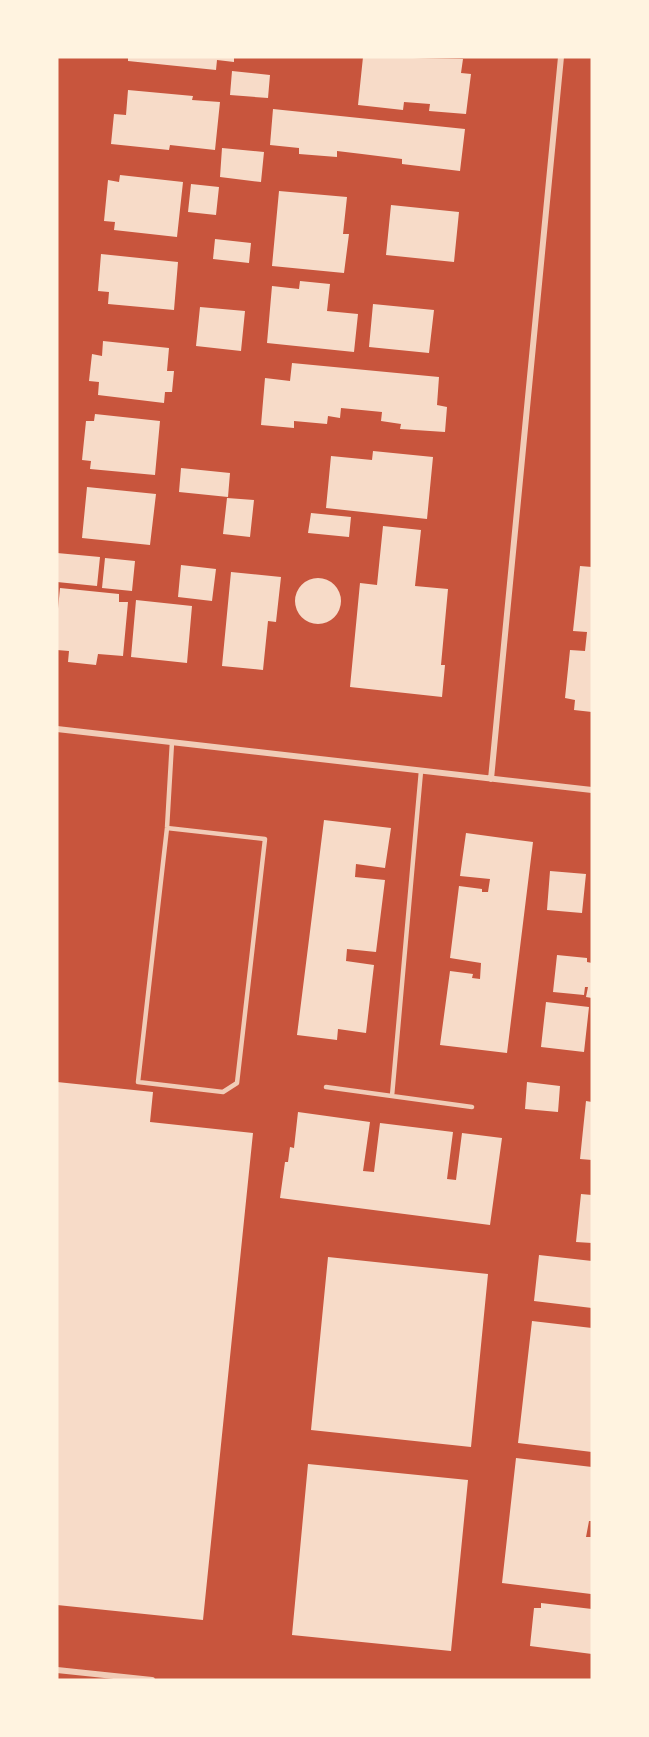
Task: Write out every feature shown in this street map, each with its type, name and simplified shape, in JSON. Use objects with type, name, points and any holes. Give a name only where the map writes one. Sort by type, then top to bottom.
[{"type":"street","points":[[491,779],[561,57]]},
{"type":"street","points":[[57,729],[592,790]]},
{"type":"street","points":[[57,1670],[152,1680]]},
{"type":"lane","points":[[167,828],[265,839],[237,1083],[223,1092],[138,1082],[167,828],[172,742]]},
{"type":"lane","points":[[392,1096],[422,771]]},
{"type":"lane","points":[[326,1087],[472,1107]]},
{"type":"building","points":[[128,57],[234,57],[234,62],[217,60],[216,70],[128,61]]},
{"type":"building","points":[[363,57],[463,59],[461,73],[471,74],[466,114],[429,111],[430,104],[404,102],[403,110],[358,105]]},
{"type":"building","points":[[232,71],[270,75],[268,98],[230,95]]},
{"type":"building","points":[[128,90],[193,96],[192,100],[220,102],[215,150],[170,145],[169,150],[111,144],[114,114],[126,115]]},
{"type":"building","points":[[273,109],[465,129],[460,171],[402,164],[402,159],[337,151],[337,157],[299,154],[299,148],[270,145]]},
{"type":"building","points":[[222,148],[264,152],[261,182],[220,177]]},
{"type":"building","points":[[120,175],[183,182],[177,237],[114,230],[115,222],[104,221],[108,180],[119,182]]},
{"type":"building","points":[[191,184],[219,187],[216,215],[188,212]]},
{"type":"building","points":[[279,191],[347,197],[343,234],[349,234],[344,273],[272,266]]},
{"type":"building","points":[[391,205],[459,212],[454,262],[386,255]]},
{"type":"building","points":[[215,239],[251,243],[249,263],[213,259]]},
{"type":"building","points":[[101,254],[178,262],[174,310],[108,304],[109,292],[98,291]]},
{"type":"building","points":[[300,281],[330,284],[327,311],[358,314],[354,352],[267,343],[272,286],[299,289]]},
{"type":"building","points":[[373,304],[434,310],[429,353],[369,347]]},
{"type":"building","points":[[200,307],[245,311],[241,351],[196,346]]},
{"type":"building","points":[[103,341],[169,348],[167,371],[174,371],[172,392],[165,392],[164,403],[98,395],[99,382],[89,381],[92,354],[102,356]]},
{"type":"building","points":[[292,363],[439,377],[437,405],[447,407],[445,432],[400,429],[401,424],[381,421],[382,412],[341,408],[340,418],[328,416],[327,424],[294,421],[294,428],[261,425],[265,378],[290,381]]},
{"type":"building","points":[[95,414],[160,421],[155,475],[90,469],[91,461],[82,460],[86,421],[94,421]]},
{"type":"building","points":[[373,451],[433,457],[427,519],[326,508],[331,456],[372,460]]},
{"type":"building","points":[[181,468],[230,473],[228,497],[179,492]]},
{"type":"building","points":[[87,487],[156,494],[150,545],[82,538]]},
{"type":"building","points":[[227,498],[254,500],[250,537],[223,534]]},
{"type":"building","points":[[311,513],[351,517],[349,537],[308,533]]},
{"type":"building","points":[[383,526],[421,530],[415,586],[448,589],[441,665],[445,665],[442,697],[350,687],[360,583],[377,585]]},
{"type":"building","points":[[57,553],[100,557],[97,586],[57,582]]},
{"type":"building","points":[[105,558],[135,561],[132,591],[102,588]]},
{"type":"building","points":[[181,565],[216,569],[212,601],[178,597]]},
{"type":"building","points":[[580,566],[592,567],[592,712],[574,710],[575,700],[565,698],[570,650],[585,651],[587,632],[573,631]]},
{"type":"building","points":[[231,572],[281,577],[276,622],[268,621],[263,670],[222,666]]},
{"type":"building","points":[[318,578],[327,579],[334,585],[340,592],[340,610],[334,617],[327,623],[318,624],[309,623],[302,617],[296,610],[295,601],[296,592],[302,585],[309,579]]},
{"type":"building","points":[[60,588],[119,594],[119,602],[128,602],[123,656],[98,654],[96,665],[68,662],[69,651],[57,650]]},
{"type":"building","points":[[136,600],[192,606],[187,663],[131,657]]},
{"type":"building","points":[[324,820],[391,828],[385,868],[356,864],[355,877],[385,880],[376,952],[347,949],[346,961],[374,965],[366,1033],[338,1029],[337,1040],[297,1035]]},
{"type":"building","points":[[466,833],[533,842],[507,1053],[440,1045],[450,971],[473,974],[472,978],[480,979],[481,963],[450,958],[459,886],[488,892],[490,879],[460,876]]},
{"type":"building","points":[[550,871],[586,874],[582,913],[547,910]]},
{"type":"building","points":[[557,955],[587,958],[587,962],[592,963],[592,998],[586,997],[588,987],[585,987],[584,995],[553,992]]},
{"type":"building","points":[[546,1002],[589,1007],[584,1052],[541,1047]]},
{"type":"building","points":[[57,1082],[153,1092],[150,1122],[253,1133],[203,1620],[57,1605]]},
{"type":"building","points":[[527,1082],[560,1086],[558,1112],[525,1109]]},
{"type":"building","points":[[586,1101],[592,1102],[592,1160],[580,1159]]},
{"type":"building","points":[[298,1112],[370,1122],[363,1171],[374,1172],[380,1123],[453,1132],[447,1179],[456,1180],[462,1133],[502,1138],[490,1225],[280,1198],[285,1162],[288,1162],[290,1147],[294,1148]]},
{"type":"building","points":[[581,1194],[592,1195],[592,1243],[576,1242]]},
{"type":"building","points":[[539,1255],[592,1261],[592,1308],[534,1301]]},
{"type":"building","points":[[328,1257],[488,1274],[471,1447],[311,1430]]},
{"type":"building","points":[[532,1321],[592,1328],[592,1452],[518,1443]]},
{"type":"building","points":[[516,1458],[592,1467],[592,1521],[589,1521],[586,1537],[592,1537],[591,1594],[502,1583]]},
{"type":"building","points":[[308,1464],[468,1480],[451,1651],[292,1635]]},
{"type":"building","points":[[541,1603],[592,1609],[592,1654],[530,1646],[534,1608],[541,1608]]}]
